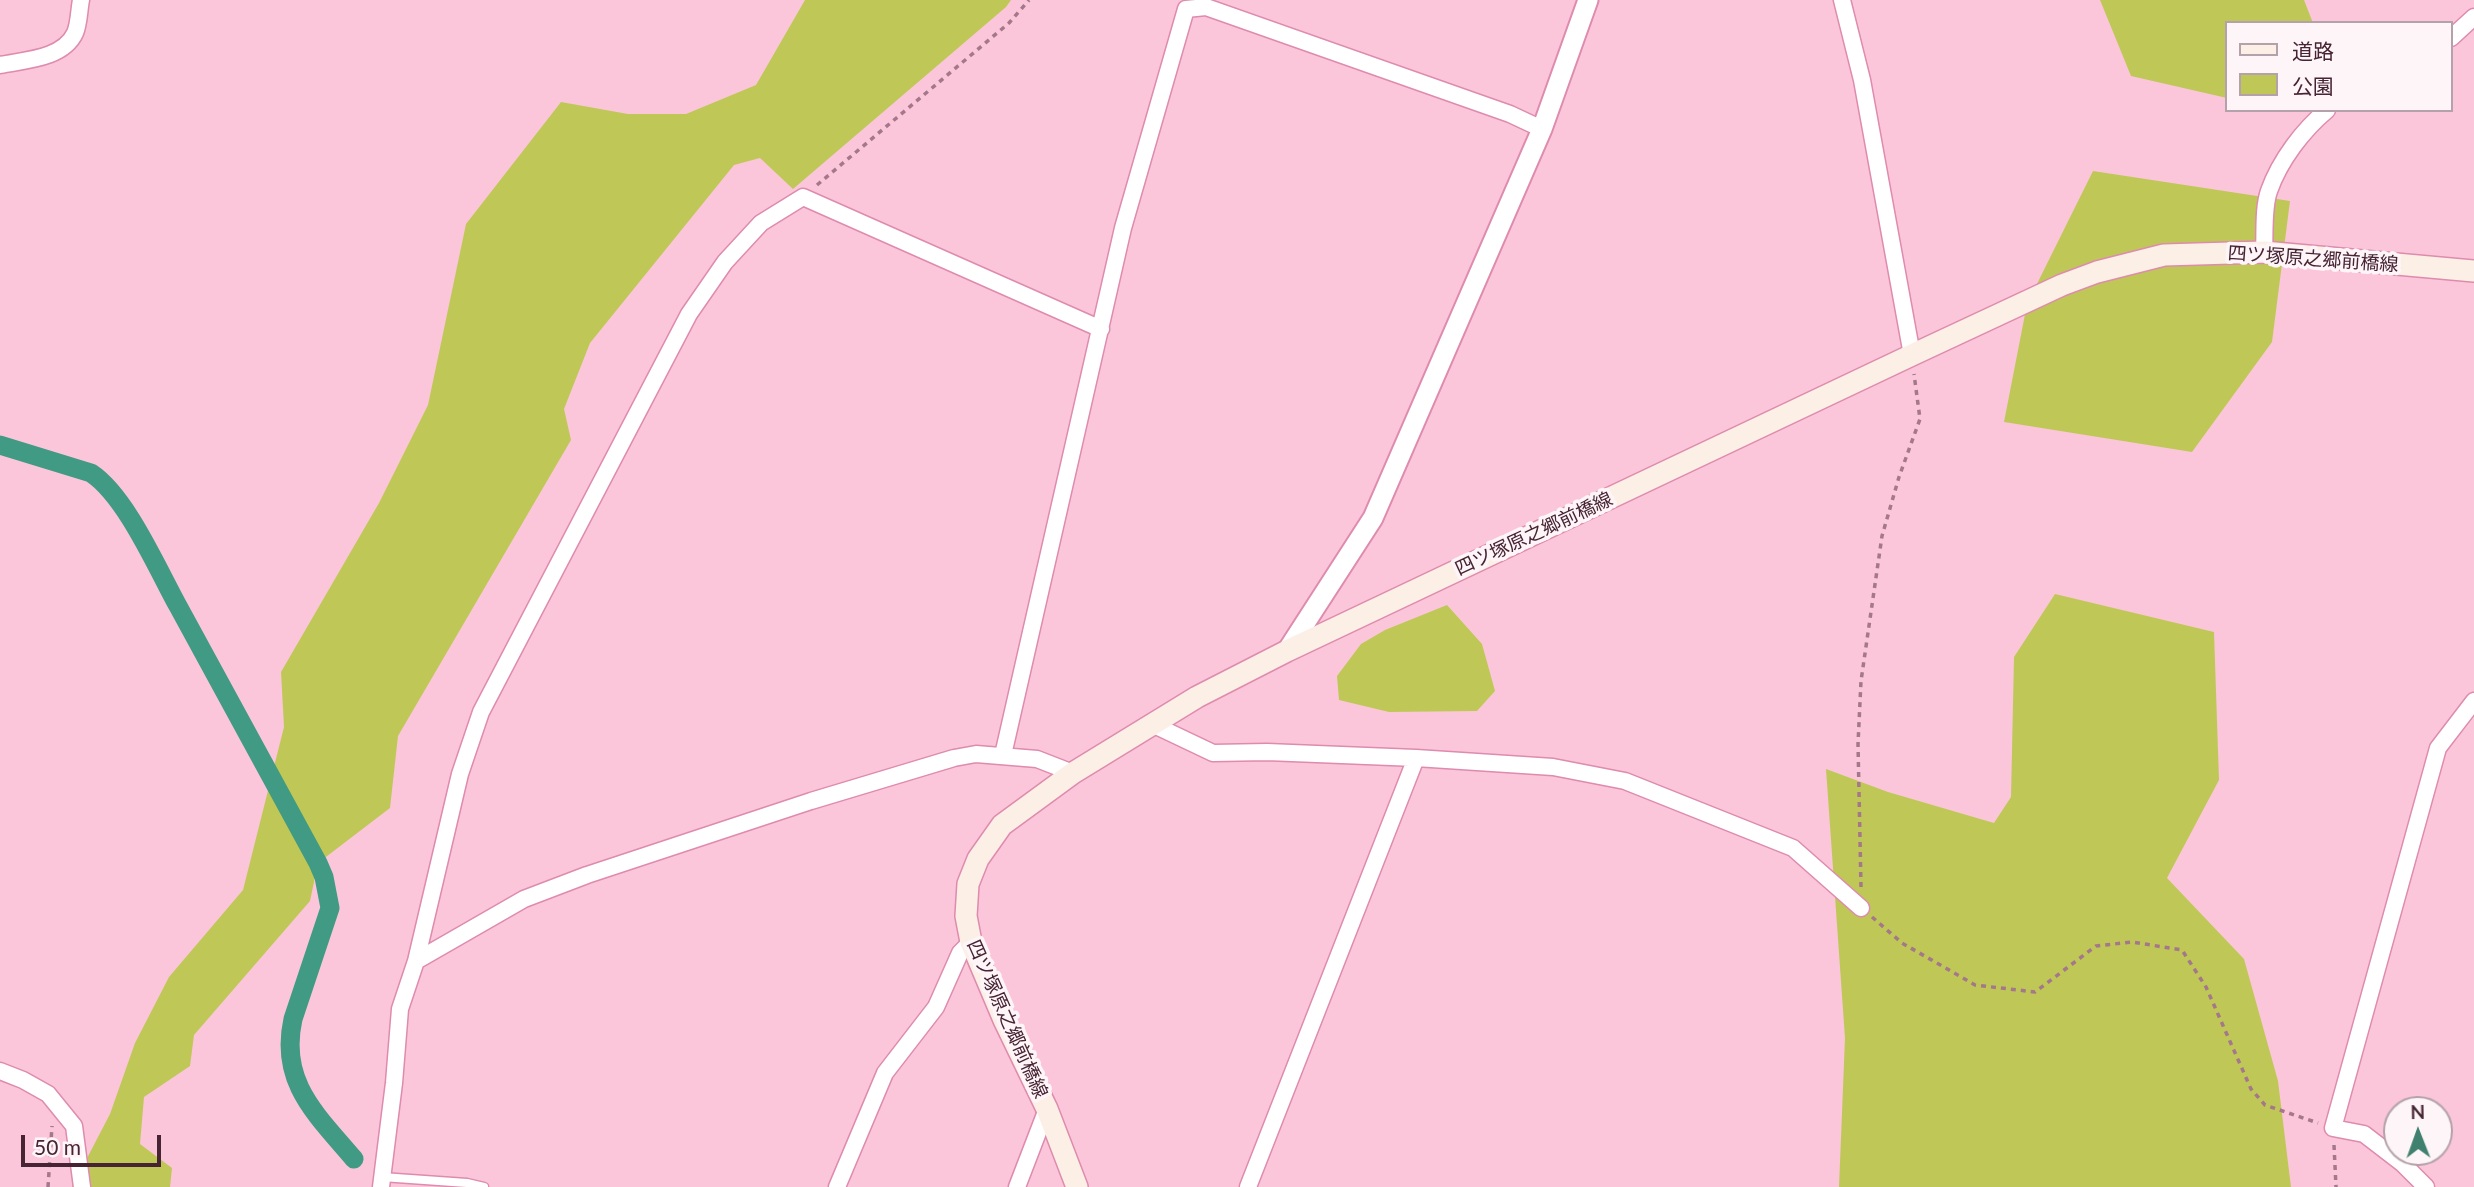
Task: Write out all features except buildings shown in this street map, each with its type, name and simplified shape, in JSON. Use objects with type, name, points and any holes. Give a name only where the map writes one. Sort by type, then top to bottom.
[{"type":"main road","name":"四ツ塚原之郷前橋線","points":[[1077,1187],[1047,1109],[1004,1020],[971,942],[966,916],[968,884],[978,859],[1002,825],[1073,774],[1197,697],[1287,651],[1912,355],[2062,285],[2097,272],[2164,255],[2264,252],[2474,271]]},
{"type":"street","points":[[0,65],[53,54],[67,45],[76,33],[81,0]]},
{"type":"street","points":[[1287,651],[1373,518],[1542,129],[1588,0]]},
{"type":"street","points":[[1842,0],[1863,80],[1912,355]]},
{"type":"street","points":[[1003,755],[1123,228],[1185,9],[1206,7],[1510,114],[1542,129]]},
{"type":"street","points":[[2453,36],[2474,17]]},
{"type":"street","points":[[2264,252],[2268,192],[2288,153],[2316,119],[2325,112]]},
{"type":"street","points":[[382,1182],[400,1009],[416,961],[460,774],[481,712],[690,314],[725,262],[761,223],[803,197],[1101,329]]},
{"type":"street","points":[[2426,1187],[2403,1164],[2364,1134],[2333,1128],[2438,748],[2474,701]]},
{"type":"street","points":[[1152,724],[1213,753],[1267,752],[1416,758],[1553,767],[1625,781],[1794,848],[1861,908]]},
{"type":"street","points":[[416,961],[524,899],[587,874],[954,758],[976,754],[1037,759],[1073,774]]},
{"type":"street","points":[[1248,1187],[1416,758]]},
{"type":"street","points":[[837,1187],[886,1073],[936,1007],[960,953],[971,942]]},
{"type":"street","points":[[0,1071],[48,1094],[74,1126],[82,1187]]},
{"type":"street","points":[[1017,1187],[1047,1109]]},
{"type":"lane","points":[[382,1182],[467,1183],[484,1187]]},
{"type":"path","points":[[803,197],[1009,23],[1029,0]]},
{"type":"path","points":[[1912,355],[1920,419],[1899,477],[1882,537],[1861,681],[1858,744],[1861,908],[1902,943],[1975,985],[2035,992],[2095,946],[2132,942],[2182,950],[2206,987],[2251,1089],[2265,1105],[2333,1128],[2336,1187]]},
{"type":"path","points":[[48,1187],[53,1102]]},
{"type":"green space","points":[[805,0],[1011,0],[793,189],[760,158],[734,165],[590,343],[564,409],[571,440],[398,736],[390,808],[318,863],[310,901],[194,1035],[190,1066],[144,1097],[140,1144],[172,1168],[170,1187],[72,1187],[110,1114],[135,1043],[169,977],[243,890],[284,727],[281,672],[379,503],[428,405],[466,224],[561,102],[628,114],[686,114],[756,85]]},
{"type":"green space","points":[[2100,0],[2304,0],[2312,21],[2226,21],[2226,98],[2131,76]]},
{"type":"green space","points":[[2093,171],[2290,201],[2272,342],[2192,452],[2004,422],[2027,304]]},
{"type":"green space","points":[[2055,594],[2214,632],[2219,780],[2167,878],[2244,959],[2278,1081],[2291,1187],[1839,1187],[1845,1038],[1826,769],[1888,792],[1994,823],[2011,797],[2014,657]]},
{"type":"green space","points":[[1447,605],[1482,644],[1495,691],[1477,711],[1389,712],[1339,700],[1337,676],[1361,644],[1385,630]]},
{"type":"waterway","points":[[0,445],[91,473],[116,498],[140,534],[318,863],[324,877],[330,908],[293,1019],[291,1061],[296,1079],[314,1112],[354,1159]]}]
